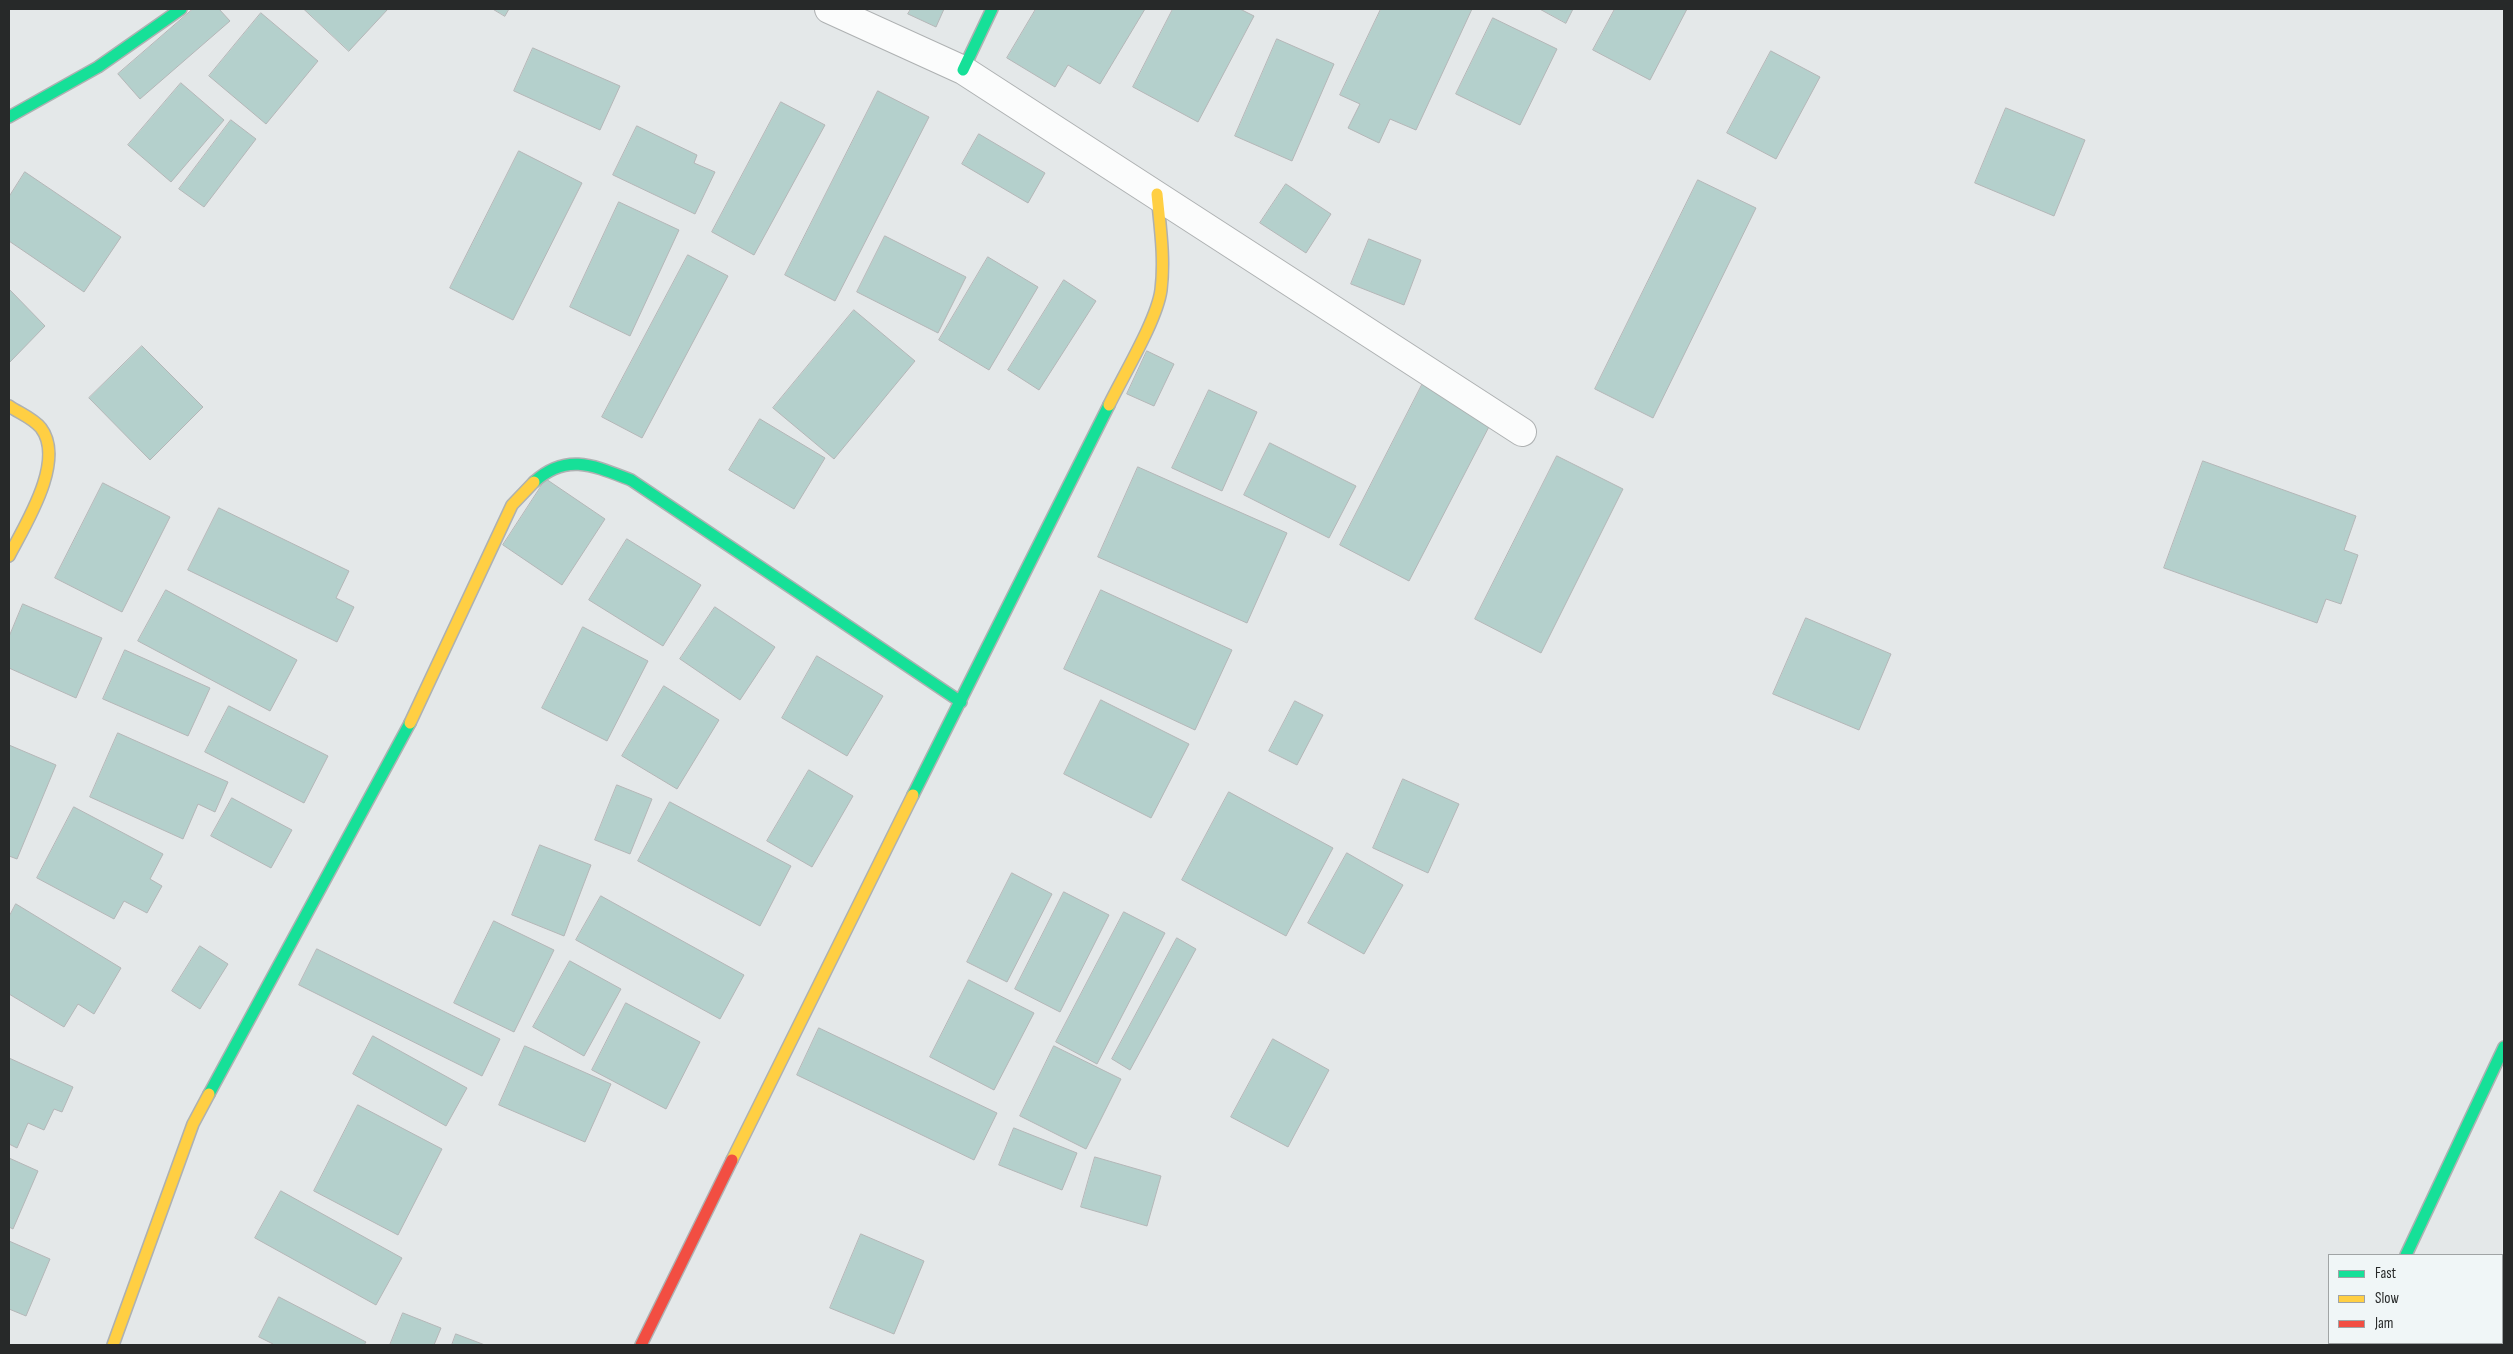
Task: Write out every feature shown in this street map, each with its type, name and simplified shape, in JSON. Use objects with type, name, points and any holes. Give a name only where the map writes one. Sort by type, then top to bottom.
[{"type":"street","points":[[9,117],[98,68],[181,9]]},
{"type":"street","points":[[829,9],[963,70],[1522,432]]},
{"type":"street","points":[[963,70],[992,9]]},
{"type":"street","points":[[641,1345],[872,874],[961,702],[1152,318],[1161,292],[1163,262],[1157,194]]},
{"type":"street","points":[[9,406],[41,428],[48,445],[47,467],[42,493],[9,556]]},
{"type":"street","points":[[114,1345],[193,1124],[412,721],[512,505],[534,480],[567,462],[588,464],[631,480],[961,702]]},
{"type":"street","points":[[2406,1254],[2504,1047]]},
{"type":"building","points":[[193,9],[219,9],[230,21],[140,99],[118,74]]},
{"type":"building","points":[[304,9],[388,9],[349,51]]},
{"type":"building","points":[[493,9],[509,9],[505,16]]},
{"type":"building","points":[[911,9],[944,9],[936,27],[908,14]]},
{"type":"building","points":[[1036,9],[1145,9],[1100,84],[1068,65],[1055,87],[1007,58]]},
{"type":"building","points":[[1173,9],[1240,9],[1254,16],[1198,122],[1133,87]]},
{"type":"building","points":[[1381,9],[1472,9],[1416,130],[1390,119],[1379,143],[1348,128],[1360,104],[1340,95]]},
{"type":"building","points":[[1540,9],[1573,9],[1566,23]]},
{"type":"building","points":[[1615,9],[1687,9],[1650,80],[1593,50]]},
{"type":"building","points":[[261,13],[318,61],[266,124],[209,76]]},
{"type":"building","points":[[1493,18],[1557,49],[1520,125],[1456,94]]},
{"type":"building","points":[[1277,39],[1334,64],[1292,161],[1235,136]]},
{"type":"building","points":[[533,48],[620,86],[600,130],[514,91]]},
{"type":"building","points":[[1771,51],[1820,77],[1776,159],[1727,133]]},
{"type":"building","points":[[181,83],[224,120],[171,182],[128,145]]},
{"type":"building","points":[[878,91],[929,117],[835,301],[785,275]]},
{"type":"building","points":[[781,102],[825,125],[754,255],[712,232]]},
{"type":"building","points":[[2006,108],[2085,140],[2054,216],[1975,183]]},
{"type":"building","points":[[231,120],[256,139],[204,207],[179,189]]},
{"type":"building","points":[[637,126],[697,155],[694,163],[715,172],[695,214],[613,175]]},
{"type":"building","points":[[979,134],[1045,173],[1028,203],[962,164]]},
{"type":"building","points":[[519,151],[582,183],[513,320],[450,288]]},
{"type":"building","points":[[25,172],[121,237],[84,292],[9,241],[9,197]]},
{"type":"building","points":[[1698,180],[1756,208],[1653,418],[1595,389]]},
{"type":"building","points":[[1286,184],[1331,214],[1306,253],[1260,223]]},
{"type":"building","points":[[619,202],[679,230],[630,336],[570,307]]},
{"type":"building","points":[[885,236],[966,277],[938,333],[857,292]]},
{"type":"building","points":[[1369,239],[1421,260],[1404,305],[1351,284]]},
{"type":"building","points":[[688,255],[728,276],[642,438],[602,417]]},
{"type":"building","points":[[988,257],[1038,287],[989,370],[939,340]]},
{"type":"building","points":[[1064,280],[1096,301],[1039,390],[1008,370]]},
{"type":"building","points":[[9,289],[45,326],[9,363]]},
{"type":"building","points":[[854,310],[915,361],[834,459],[773,408]]},
{"type":"building","points":[[142,346],[203,407],[150,460],[89,398]]},
{"type":"building","points":[[1147,351],[1174,364],[1154,406],[1127,394]]},
{"type":"building","points":[[1423,383],[1493,419],[1409,581],[1340,545]]},
{"type":"building","points":[[1209,390],[1257,412],[1222,491],[1172,468]]},
{"type":"building","points":[[760,419],[825,458],[794,509],[729,470]]},
{"type":"building","points":[[1270,443],[1356,486],[1329,538],[1244,495]]},
{"type":"building","points":[[1557,456],[1623,489],[1541,653],[1475,619]]},
{"type":"building","points":[[2203,461],[2356,516],[2344,550],[2358,555],[2341,604],[2326,599],[2317,623],[2164,568]]},
{"type":"building","points":[[1138,467],[1287,533],[1247,623],[1098,557]]},
{"type":"building","points":[[546,479],[605,519],[562,585],[503,545]]},
{"type":"building","points":[[103,483],[170,517],[122,612],[55,578]]},
{"type":"building","points":[[219,508],[349,571],[336,598],[354,607],[337,642],[188,570]]},
{"type":"building","points":[[627,539],[701,585],[663,646],[589,600]]},
{"type":"building","points":[[166,590],[297,660],[270,711],[138,641]]},
{"type":"building","points":[[1101,590],[1232,650],[1195,730],[1064,669]]},
{"type":"building","points":[[23,604],[102,638],[76,698],[9,668],[9,637]]},
{"type":"building","points":[[715,607],[775,647],[740,700],[680,659]]},
{"type":"building","points":[[1806,618],[1891,654],[1859,730],[1773,694]]},
{"type":"building","points":[[583,627],[648,661],[607,741],[542,708]]},
{"type":"building","points":[[125,650],[210,688],[188,736],[103,699]]},
{"type":"building","points":[[817,656],[883,696],[847,756],[782,718]]},
{"type":"building","points":[[664,686],[719,720],[677,789],[622,756]]},
{"type":"building","points":[[1101,700],[1189,744],[1151,818],[1064,774]]},
{"type":"building","points":[[1295,701],[1323,715],[1297,765],[1269,751]]},
{"type":"building","points":[[229,706],[328,756],[304,803],[205,752]]},
{"type":"building","points":[[118,733],[228,782],[215,812],[198,804],[183,839],[90,797]]},
{"type":"building","points":[[9,745],[56,765],[17,859],[9,856]]},
{"type":"building","points":[[809,770],[853,796],[812,867],[767,841]]},
{"type":"building","points":[[1403,779],[1459,804],[1428,873],[1373,848]]},
{"type":"building","points":[[617,785],[652,799],[630,854],[595,840]]},
{"type":"building","points":[[1229,792],[1333,848],[1286,936],[1182,880]]},
{"type":"building","points":[[232,798],[292,830],[271,868],[211,836]]},
{"type":"building","points":[[670,802],[791,866],[760,926],[638,861]]},
{"type":"building","points":[[74,807],[163,854],[150,879],[162,886],[147,913],[124,901],[114,919],[37,878]]},
{"type":"building","points":[[540,845],[591,865],[564,936],[512,915]]},
{"type":"building","points":[[1347,853],[1403,885],[1364,954],[1308,923]]},
{"type":"building","points":[[1012,873],[1052,894],[1007,982],[967,962]]},
{"type":"building","points":[[1064,892],[1109,915],[1060,1012],[1015,989]]},
{"type":"building","points":[[601,896],[744,975],[720,1019],[576,940]]},
{"type":"building","points":[[16,904],[121,968],[94,1014],[78,1004],[64,1027],[9,994],[9,917]]},
{"type":"building","points":[[1124,912],[1165,933],[1097,1064],[1056,1042]]},
{"type":"building","points":[[494,921],[554,950],[514,1032],[454,1003]]},
{"type":"building","points":[[1177,938],[1196,949],[1130,1070],[1112,1059]]},
{"type":"building","points":[[200,946],[228,964],[200,1009],[172,991]]},
{"type":"building","points":[[317,949],[500,1039],[482,1076],[299,985]]},
{"type":"building","points":[[570,961],[621,989],[584,1056],[533,1027]]},
{"type":"building","points":[[969,980],[1034,1013],[994,1090],[930,1057]]},
{"type":"building","points":[[626,1003],[700,1042],[666,1109],[592,1070]]},
{"type":"building","points":[[819,1028],[997,1113],[974,1160],[797,1075]]},
{"type":"building","points":[[373,1036],[467,1088],[446,1126],[353,1074]]},
{"type":"building","points":[[1273,1039],[1329,1070],[1288,1147],[1231,1117]]},
{"type":"building","points":[[525,1046],[611,1084],[585,1142],[499,1105]]},
{"type":"building","points":[[1054,1046],[1121,1079],[1086,1149],[1020,1116]]},
{"type":"building","points":[[9,1058],[73,1087],[62,1112],[54,1109],[44,1130],[28,1123],[17,1148],[9,1144]]},
{"type":"building","points":[[358,1105],[442,1149],[398,1235],[314,1191]]},
{"type":"building","points":[[1014,1128],[1077,1153],[1062,1190],[999,1165]]},
{"type":"building","points":[[1095,1157],[1161,1176],[1147,1226],[1081,1207]]},
{"type":"building","points":[[9,1158],[38,1171],[13,1229],[9,1227]]},
{"type":"building","points":[[281,1191],[402,1258],[376,1305],[255,1238]]},
{"type":"building","points":[[861,1234],[924,1261],[894,1334],[830,1308]]},
{"type":"building","points":[[9,1241],[50,1259],[26,1316],[9,1309]]},
{"type":"building","points":[[279,1297],[366,1342],[364,1345],[272,1345],[259,1337]]},
{"type":"building","points":[[403,1313],[441,1328],[434,1345],[390,1345]]},
{"type":"building","points":[[456,1334],[485,1345],[452,1345]]},
{"type":"traffic: fast","points":[[9,117],[98,67],[181,9]]},
{"type":"traffic: fast","points":[[963,70],[992,9]]},
{"type":"traffic: fast","points":[[913,795],[1109,405]]},
{"type":"traffic: fast","points":[[534,482],[546,473],[570,464],[581,464],[605,470],[631,480],[961,702]]},
{"type":"traffic: fast","points":[[209,1094],[410,723]]},
{"type":"traffic: fast","points":[[2406,1254],[2504,1047]]},
{"type":"traffic: slow","points":[[1109,405],[1139,348],[1153,317],[1161,290],[1162,242],[1157,194]]},
{"type":"traffic: slow","points":[[9,406],[38,424],[47,442],[49,458],[46,475],[33,511],[9,556]]},
{"type":"traffic: slow","points":[[410,723],[512,505],[534,482]]},
{"type":"traffic: slow","points":[[732,1160],[913,795]]},
{"type":"traffic: slow","points":[[113,1345],[193,1124],[209,1094]]},
{"type":"traffic: jam","points":[[641,1345],[732,1160]]}]
